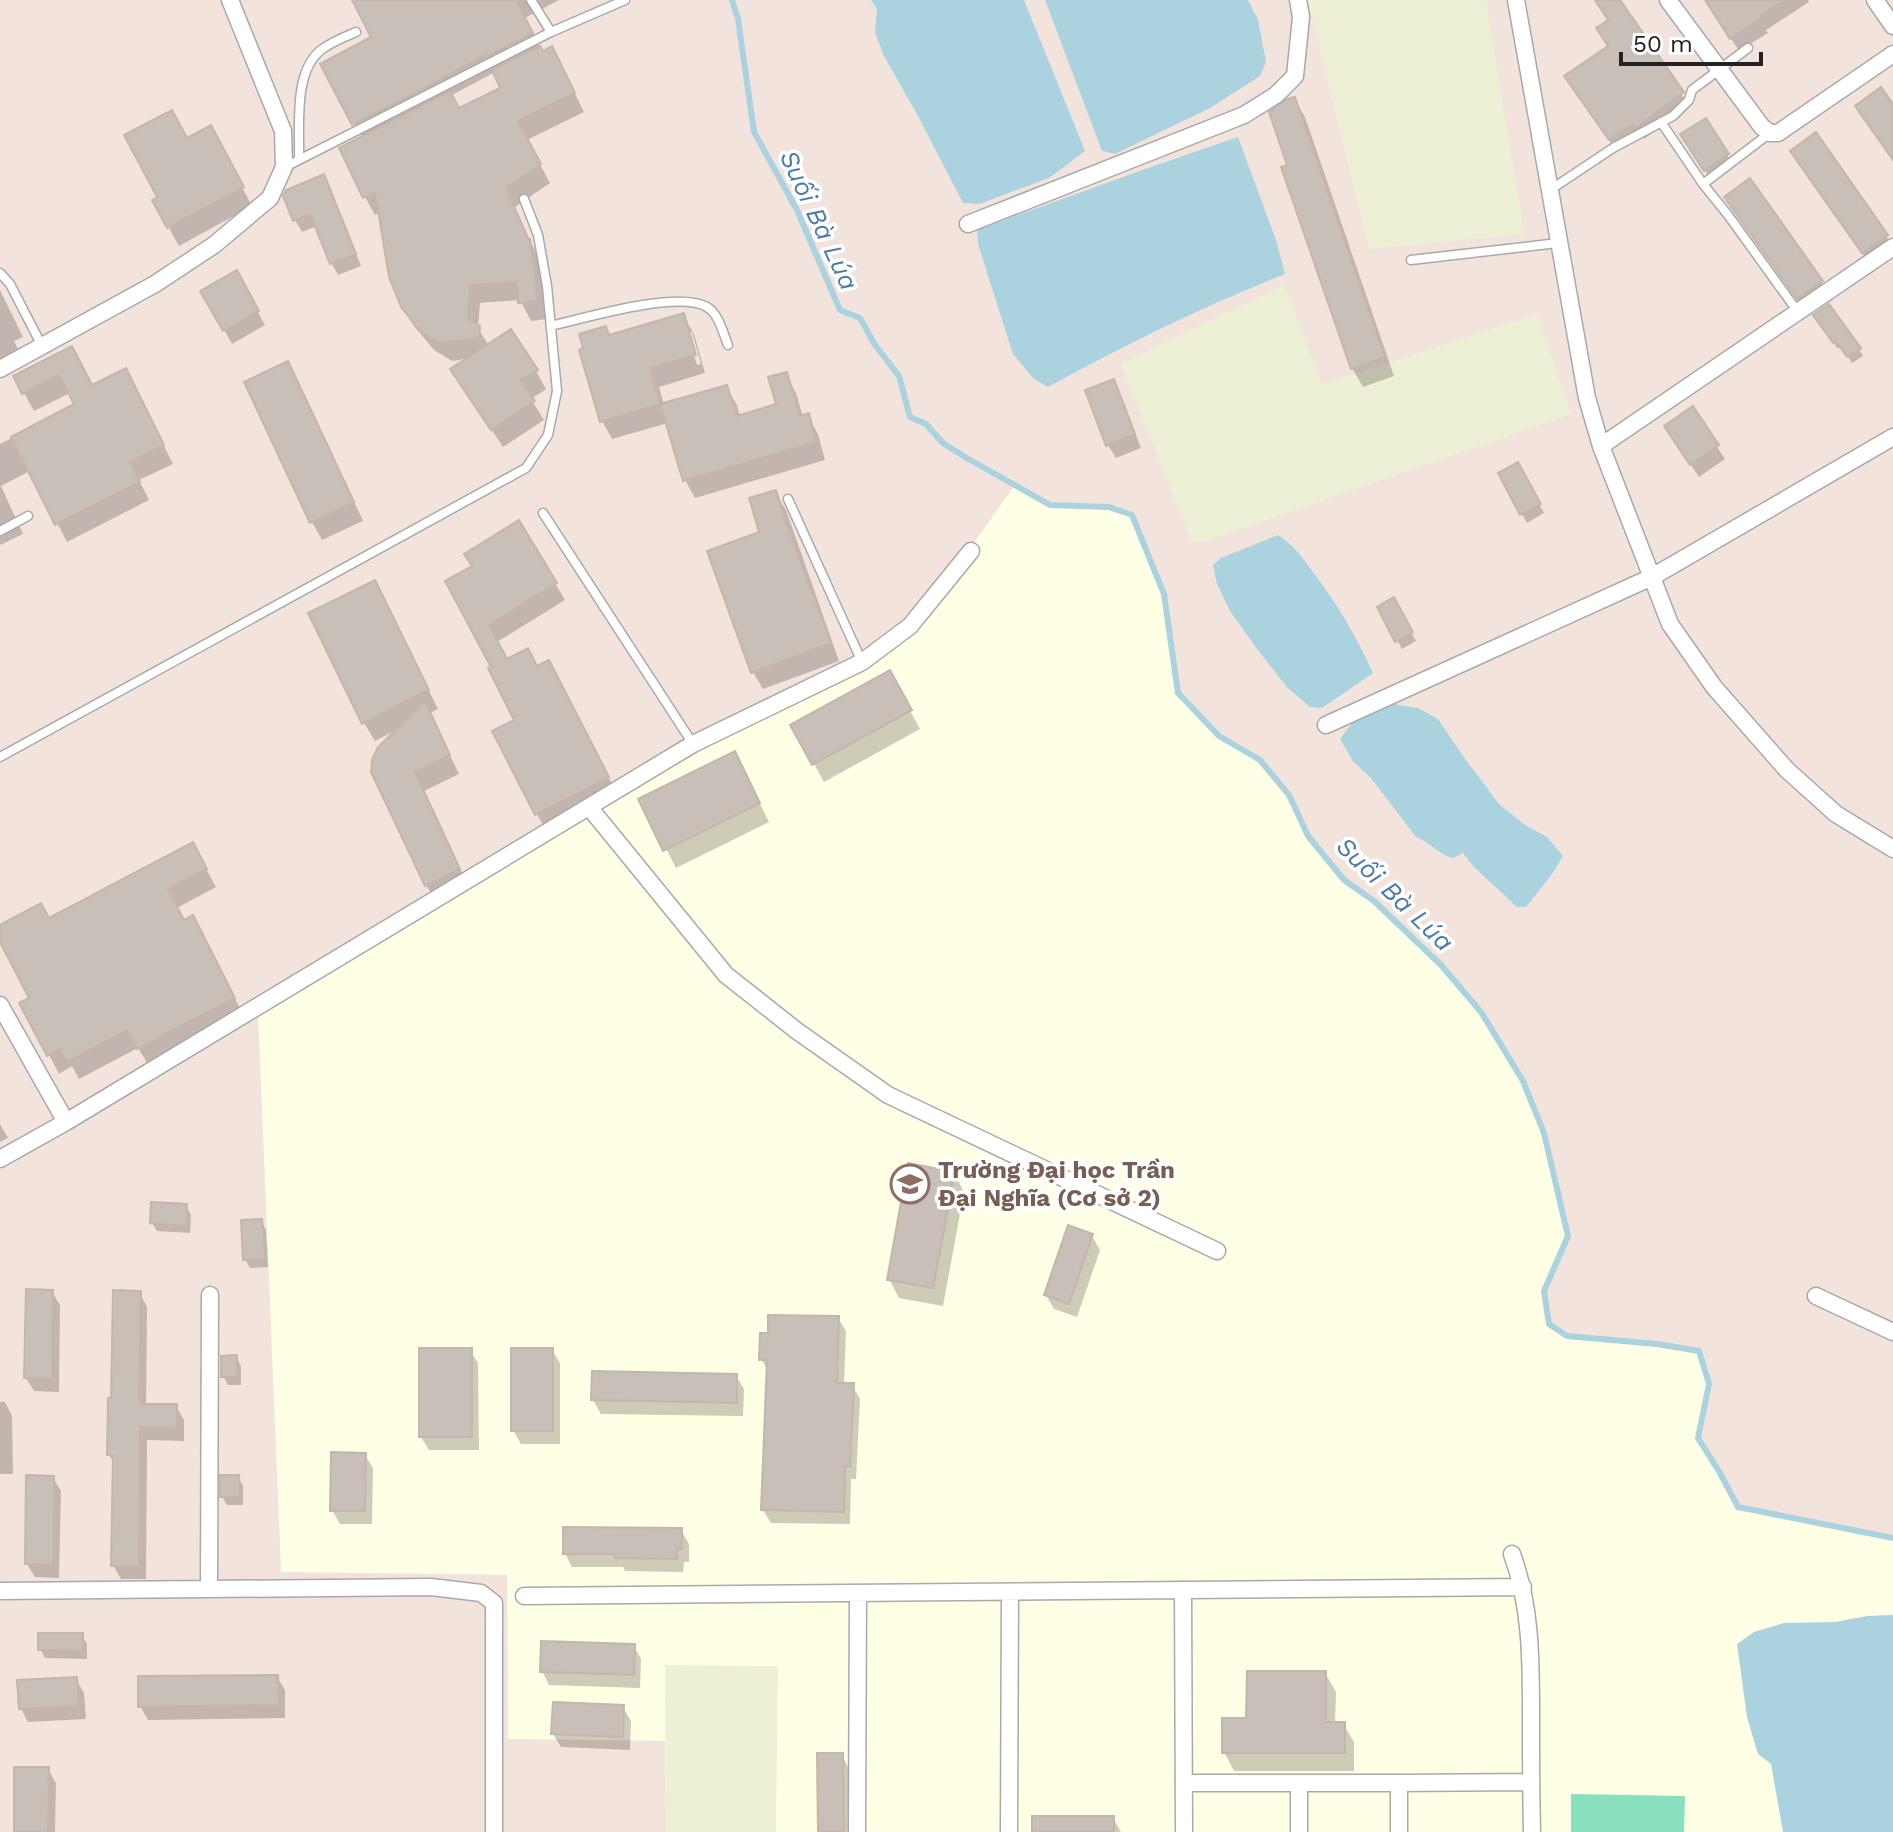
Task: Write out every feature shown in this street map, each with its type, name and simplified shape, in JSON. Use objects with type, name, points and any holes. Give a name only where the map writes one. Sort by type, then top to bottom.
[{"type":"street","points":[[0,369],[155,284],[214,245],[270,198],[292,163],[283,131],[230,0]]},
{"type":"street","points":[[968,224],[1244,115],[1276,95],[1295,76],[1301,17],[1298,0]]},
{"type":"street","points":[[1668,0],[1762,127],[1770,133],[1778,133],[1893,54]]},
{"type":"street","points":[[1875,0],[1893,26]]},
{"type":"street","points":[[1517,1],[1587,398],[1601,446],[1670,624],[1714,687],[1787,770],[1836,814],[1893,849]]},
{"type":"street","points":[[1601,446],[1893,247]]},
{"type":"street","points":[[1326,725],[1652,577],[1893,437]]},
{"type":"street","points":[[0,1159],[693,744],[862,662],[910,626],[971,551]]},
{"type":"street","points":[[589,807],[726,975],[797,1031],[888,1095],[1217,1251]]},
{"type":"street","points":[[0,1005],[66,1122]]},
{"type":"street","points":[[209,1589],[210,1295]]},
{"type":"street","points":[[1816,1296],[1893,1332]]},
{"type":"street","points":[[1512,1554],[1527,1606],[1531,1651],[1532,1832]]},
{"type":"street","points":[[0,1591],[431,1587],[481,1593],[494,1603],[494,1832]]},
{"type":"street","points":[[524,1596],[1523,1587]]},
{"type":"street","points":[[1183,1590],[1184,1832]]},
{"type":"street","points":[[1009,1832],[1010,1592]]},
{"type":"street","points":[[857,1832],[858,1593]]},
{"type":"street","points":[[1184,1783],[1531,1782]]},
{"type":"street","points":[[1299,1783],[1299,1832]]},
{"type":"street","points":[[1399,1783],[1399,1832]]},
{"type":"lane","points":[[531,0],[551,32]]},
{"type":"lane","points":[[292,163],[551,32],[625,0]]},
{"type":"lane","points":[[292,163],[300,92],[310,61],[328,45],[356,32]]},
{"type":"lane","points":[[1549,190],[1613,148],[1673,116],[1689,100],[1692,90],[1748,48]]},
{"type":"lane","points":[[1661,122],[1798,312]]},
{"type":"lane","points":[[1703,184],[1770,133]]},
{"type":"lane","points":[[0,757],[526,468],[548,435],[557,391],[538,235],[524,199]]},
{"type":"lane","points":[[1411,260],[1558,243]]},
{"type":"lane","points":[[0,273],[10,284],[42,346]]},
{"type":"lane","points":[[551,326],[673,301],[692,302],[708,307],[715,315],[728,345]]},
{"type":"lane","points":[[788,499],[862,662]]},
{"type":"lane","points":[[543,513],[693,744]]},
{"type":"lane","points":[[0,531],[28,516]]},
{"type":"shaded area","points":[[0,0],[1893,0],[1893,1538],[1738,1507],[1698,1438],[1709,1384],[1699,1351],[1567,1336],[1549,1324],[1544,1291],[1568,1236],[1544,1133],[1523,1081],[1481,1012],[1441,965],[1374,901],[1344,880],[1308,836],[1289,795],[1260,760],[1219,736],[1178,693],[1164,594],[1132,515],[1109,507],[1050,505],[1015,485],[973,544],[906,620],[863,653],[0,1152]]},
{"type":"shaded area","points":[[1308,0],[1486,0],[1524,234],[1369,249]]},
{"type":"shaded area","points":[[1284,285],[1322,385],[1537,314],[1571,414],[1206,541],[1192,542],[1121,364]]},
{"type":"shaded area","name":"Trường Đại học Trần Đại Nghĩa (Cơ sở 2)","points":[[1015,485],[1050,505],[1109,507],[1132,515],[1164,594],[1174,672],[1219,736],[1260,760],[1289,795],[1308,836],[1344,880],[1374,901],[1441,965],[1481,1012],[1523,1081],[1544,1133],[1568,1236],[1544,1291],[1657,1344],[1699,1351],[1709,1384],[1698,1438],[1738,1507],[1893,1538],[1893,1832],[666,1832],[665,1741],[508,1739],[507,1575],[281,1572],[258,1014],[973,544]]},
{"type":"shaded area","points":[[258,1014],[281,1572],[507,1575],[508,1739],[665,1741],[666,1832],[0,1832],[0,1167]]},
{"type":"shaded area","points":[[665,1665],[778,1666],[776,1832],[666,1832]]},
{"type":"green space","points":[[1571,1794],[1685,1796],[1684,1832],[1571,1832]]},
{"type":"water","points":[[871,0],[1024,0],[1085,151],[1049,178],[979,204],[963,203],[883,54],[875,32],[877,9]]},
{"type":"water","points":[[1045,0],[1248,0],[1258,20],[1266,62],[1260,76],[1210,108],[1115,154],[1102,151]]},
{"type":"water","points":[[1238,137],[1276,240],[1285,274],[1165,327],[1048,387],[1034,379],[1013,354],[978,244],[977,230]]},
{"type":"water","points":[[1278,535],[1301,556],[1330,595],[1373,673],[1322,708],[1310,707],[1287,687],[1230,611],[1217,584],[1213,565],[1221,558]]},
{"type":"water","points":[[1393,704],[1418,708],[1438,719],[1499,804],[1525,825],[1547,837],[1563,856],[1526,907],[1517,907],[1463,853],[1453,858],[1416,837],[1371,778],[1353,761],[1340,739],[1351,724]]},
{"type":"water","points":[[1893,1615],[1893,1832],[1783,1832],[1771,1764],[1758,1754],[1747,1717],[1737,1644],[1754,1632],[1784,1623],[1835,1622]]},
{"type":"building","points":[[352,0],[516,0],[533,33],[352,125],[320,64],[371,37]]},
{"type":"building","points":[[1595,0],[1620,0],[1684,92],[1635,128],[1633,124],[1609,140],[1564,76],[1608,46],[1596,28],[1608,20]]},
{"type":"building","points":[[1705,0],[1784,0],[1730,39]]},
{"type":"building","points":[[540,46],[543,51],[552,46],[575,93],[518,121],[541,164],[506,188],[530,239],[538,301],[518,303],[517,282],[470,285],[468,318],[480,326],[479,338],[440,343],[421,332],[401,307],[389,277],[375,192],[363,198],[339,148],[450,91],[459,108],[500,88],[492,70]]},
{"type":"building","points":[[1881,87],[1893,104],[1893,160],[1855,106]]},
{"type":"building","points":[[1295,97],[1385,357],[1351,369],[1281,167],[1287,165],[1269,112]]},
{"type":"building","points":[[172,110],[187,138],[211,125],[244,187],[167,228],[152,200],[157,197],[124,135]]},
{"type":"building","points":[[1706,118],[1729,154],[1704,171],[1680,134]]},
{"type":"building","points":[[1816,132],[1888,235],[1862,253],[1790,151]]},
{"type":"building","points":[[324,174],[356,254],[330,264],[310,214],[293,221],[283,196],[286,190]]},
{"type":"building","points":[[1750,178],[1823,281],[1797,299],[1724,197]]},
{"type":"building","points":[[237,270],[259,311],[223,331],[200,291]]},
{"type":"building","points":[[1829,304],[1861,348],[1847,357],[1813,315]]},
{"type":"building","points":[[684,313],[696,355],[650,368],[660,404],[600,422],[579,350],[583,348],[579,334],[606,326],[609,335]]},
{"type":"building","points":[[511,329],[538,370],[521,380],[535,401],[491,430],[450,369]]},
{"type":"building","points":[[72,346],[92,385],[126,368],[164,445],[130,462],[140,482],[55,525],[11,437],[74,404],[59,375],[22,394],[13,376]]},
{"type":"building","points":[[288,361],[354,502],[310,523],[244,382]]},
{"type":"building","points":[[787,372],[800,416],[809,413],[816,442],[683,481],[660,404],[727,385],[737,416],[776,404],[768,377]]},
{"type":"building","points":[[1114,379],[1135,434],[1106,446],[1085,390]]},
{"type":"building","points":[[1693,406],[1719,445],[1690,465],[1664,426]]},
{"type":"building","points":[[1518,462],[1541,504],[1520,515],[1498,473]]},
{"type":"building","points":[[776,490],[831,643],[751,673],[707,551],[759,532],[749,498]]},
{"type":"building","points":[[519,520],[557,583],[489,625],[507,659],[528,648],[537,666],[549,660],[609,777],[535,815],[492,731],[514,720],[488,668],[491,667],[445,581],[472,566],[464,554]]},
{"type":"building","points":[[375,580],[429,690],[362,724],[308,613]]},
{"type":"building","points":[[1394,597],[1413,632],[1395,642],[1377,607]]},
{"type":"building","points":[[890,670],[912,710],[812,765],[790,725]]},
{"type":"building","points":[[425,701],[450,755],[415,772],[460,869],[425,886],[371,772],[378,747]]},
{"type":"building","points":[[735,751],[760,803],[663,851],[638,799]]},
{"type":"building","points":[[193,842],[207,869],[168,889],[184,920],[193,915],[235,998],[137,1049],[127,1030],[67,1062],[61,1049],[47,1056],[19,1003],[29,998],[0,942],[0,925],[41,903],[49,918]]},
{"type":"building","points":[[908,1163],[955,1172],[933,1288],[887,1280]]},
{"type":"building","points":[[151,1202],[187,1204],[186,1226],[150,1223]]},
{"type":"building","points":[[262,1219],[265,1259],[243,1260],[241,1220]]},
{"type":"building","points":[[1068,1225],[1093,1234],[1069,1304],[1044,1295]]},
{"type":"building","points":[[26,1289],[53,1290],[52,1379],[24,1378]]},
{"type":"building","points":[[113,1290],[141,1291],[140,1404],[177,1404],[177,1428],[140,1427],[139,1566],[111,1566],[113,1455],[107,1455]]},
{"type":"building","points":[[768,1315],[839,1316],[837,1383],[854,1383],[850,1466],[845,1466],[844,1512],[761,1510],[767,1360],[759,1360],[760,1333],[768,1333]]},
{"type":"building","points":[[419,1348],[472,1348],[472,1437],[419,1437]]},
{"type":"building","points":[[511,1348],[553,1348],[553,1431],[511,1431]]},
{"type":"building","points":[[237,1355],[237,1377],[221,1377],[221,1356]]},
{"type":"building","points":[[592,1371],[737,1374],[737,1403],[591,1400]]},
{"type":"building","points":[[331,1452],[366,1453],[365,1511],[330,1511]]},
{"type":"building","points":[[26,1475],[54,1476],[53,1565],[25,1564]]},
{"type":"building","points":[[220,1475],[239,1475],[240,1497],[220,1497]]},
{"type":"building","points":[[563,1527],[682,1528],[682,1549],[677,1549],[677,1559],[563,1554]]},
{"type":"building","points":[[38,1633],[83,1633],[83,1651],[38,1650]]},
{"type":"building","points":[[541,1641],[635,1644],[634,1675],[540,1672]]},
{"type":"building","points":[[1247,1671],[1326,1671],[1326,1722],[1345,1722],[1345,1753],[1222,1753],[1222,1718],[1246,1718]]},
{"type":"building","points":[[278,1675],[279,1705],[138,1707],[138,1676]]},
{"type":"building","points":[[77,1677],[79,1706],[19,1709],[17,1680]]},
{"type":"building","points":[[553,1702],[624,1705],[623,1737],[551,1734]]},
{"type":"building","points":[[817,1753],[843,1753],[844,1832],[818,1832]]},
{"type":"building","points":[[14,1767],[49,1767],[48,1832],[14,1832]]},
{"type":"building","points":[[1032,1816],[1114,1816],[1114,1832],[1032,1832]]},
{"type":"waterway","name":"Suối Bà Lúa","points":[[732,0],[738,19],[754,132],[797,210],[840,310],[860,318],[875,345],[899,376],[910,417],[926,424],[943,443],[965,457],[1050,505],[1109,507],[1132,515],[1164,594],[1178,693],[1219,736],[1260,760],[1289,795],[1308,836],[1344,880],[1374,901],[1441,965],[1481,1012],[1523,1081],[1544,1133],[1568,1236],[1544,1291],[1549,1324],[1567,1336],[1699,1351],[1709,1384],[1698,1438],[1738,1507],[1893,1538]]},
{"type":"place","name":"Trường Đại học Trần Đại Nghĩa (Cơ sở 2)","points":[[910,1184]]}]
